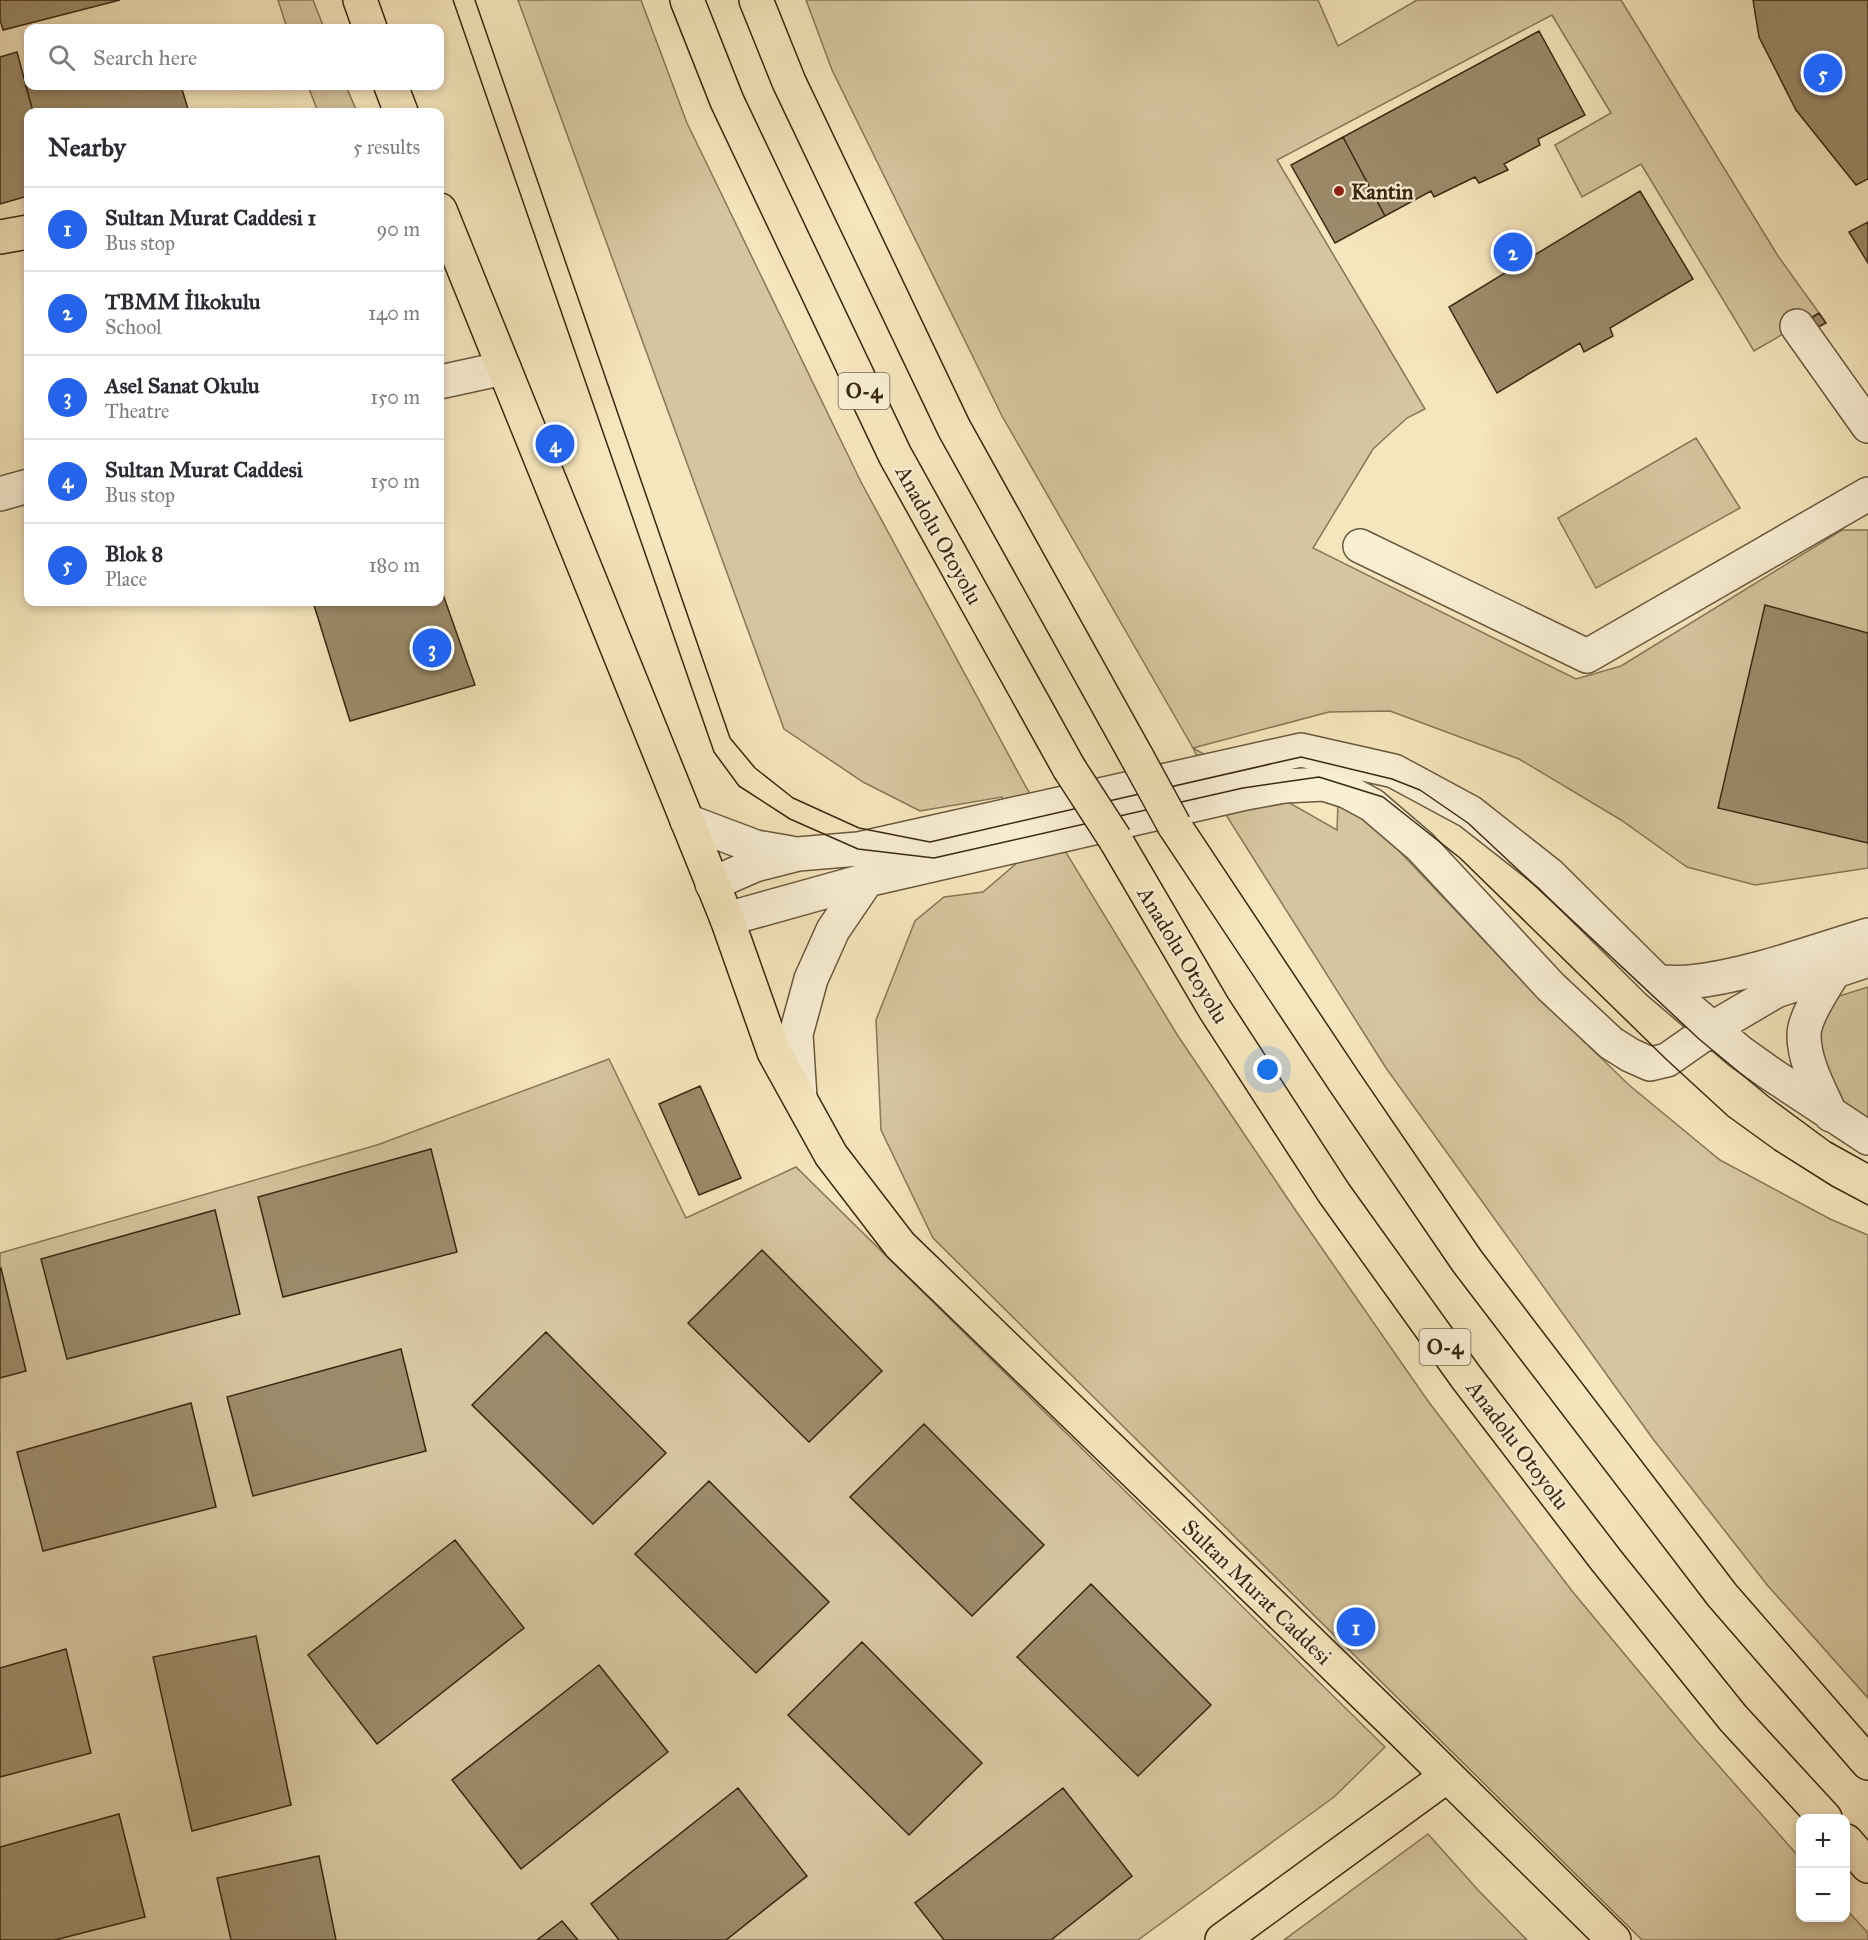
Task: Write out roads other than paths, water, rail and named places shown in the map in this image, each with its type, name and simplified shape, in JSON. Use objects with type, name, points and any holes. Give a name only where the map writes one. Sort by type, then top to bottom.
[{"type":"main road","points":[[360,0],[369,24]]},
{"type":"main road","name":"Anadolu Otoyolu","points":[[687,0],[727,101],[895,455],[1069,768],[1115,839],[1214,1008],[1334,1193],[1466,1377],[1606,1560],[1733,1718],[1820,1814]]},
{"type":"main road","points":[[756,0],[789,82],[954,428],[1174,825],[1467,1261],[1722,1595],[1868,1763]]},
{"type":"main road","points":[[393,90],[399,108]]},
{"type":"main road","points":[[444,220],[504,368]]},
{"type":"main road","points":[[0,237],[24,233]]},
{"type":"main road","name":"Sultan Murat Caddesi","points":[[504,368],[727,919],[774,1052],[831,1155],[900,1245],[1614,1940]]},
{"type":"main road","points":[[1222,1940],[1447,1776]]},
{"type":"main road","points":[[1850,1847],[1868,1866]]},
{"type":"street","points":[[1797,326],[1868,426]]},
{"type":"street","points":[[444,381],[504,368]]},
{"type":"street","points":[[0,494],[24,487]]},
{"type":"street","points":[[1360,546],[1587,656],[1868,494]]},
{"type":"street","points":[[712,884],[755,866],[798,854],[858,849],[1301,750],[1394,771],[1470,812],[1550,876],[1658,982],[1748,1057],[1868,1138]]},
{"type":"street","points":[[727,919],[867,880],[1246,793],[1284,786],[1324,784],[1347,791],[1372,805],[1392,822],[1421,847],[1551,987],[1611,1043],[1650,1064],[1667,1060],[1713,1028],[1776,991],[1868,960]]},
{"type":"street","points":[[687,821],[756,847],[798,854]]},
{"type":"street","points":[[800,1098],[796,1034],[811,979],[833,930],[867,880]]},
{"type":"street","points":[[1658,982],[1689,982],[1715,978],[1868,935]]},
{"type":"street","points":[[1832,1114],[1810,1066],[1804,1034],[1814,1004],[1833,972]]},
{"type":"tram line","points":[[453,0],[714,752],[739,786],[790,819],[858,849],[934,858],[1243,788],[1319,777],[1383,797],[1460,858],[1667,1060],[1728,1116],[1775,1150],[1832,1186],[1868,1205]]},
{"type":"tram line","points":[[475,0],[730,738],[755,768],[793,798],[859,828],[930,842],[1301,757],[1392,779],[1420,790],[1468,823],[1699,1039],[1769,1097],[1830,1142],[1868,1163]]},
{"type":"place","name":"Blok 8","points":[[1823,73]]},
{"type":"place","name":"Kantin","points":[[1339,191]]},
{"type":"place","name":"TBMM İlkokulu","points":[[1513,252]]},
{"type":"place","name":"Sultan Murat Caddesi","points":[[555,444]]},
{"type":"place","name":"Asel Sanat Okulu","points":[[432,648]]},
{"type":"place","name":"Sultan Murat Caddesi 1","points":[[1356,1627]]}]
